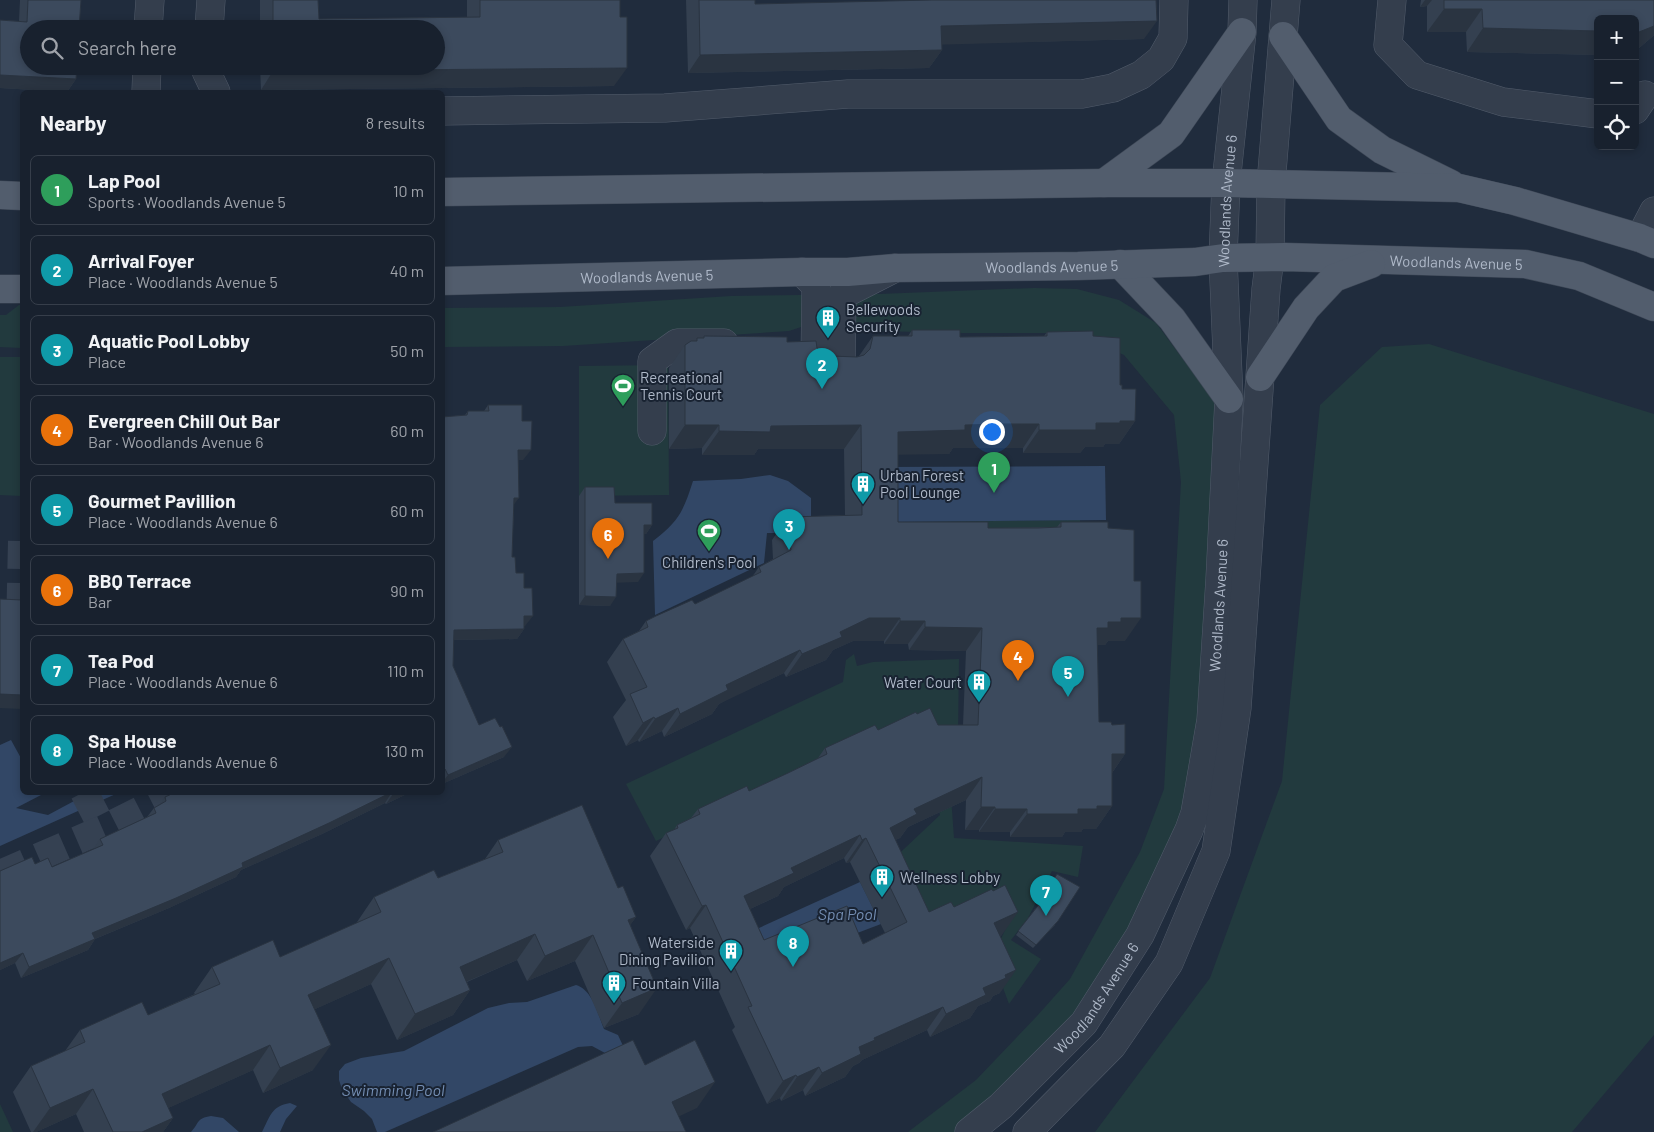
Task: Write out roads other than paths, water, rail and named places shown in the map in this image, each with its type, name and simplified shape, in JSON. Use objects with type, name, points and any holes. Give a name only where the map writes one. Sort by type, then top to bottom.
[{"type":"main road","points":[[1104,183],[1171,134],[1242,32]]},
{"type":"main road","points":[[1282,36],[1339,119],[1382,150],[1459,188]]},
{"type":"main road","points":[[445,192],[1104,183],[1226,183],[1459,188],[1515,201],[1647,241]]},
{"type":"main road","points":[[0,196],[20,196]]},
{"type":"main road","name":"Woodlands Avenue 5","points":[[445,281],[848,272],[895,268],[1078,266],[1196,262],[1223,258],[1270,257],[1525,264],[1579,276],[1654,307]]},
{"type":"main road","points":[[1260,377],[1306,308],[1334,278],[1382,260]]},
{"type":"main road","points":[[1120,264],[1172,319],[1229,399]]},
{"type":"main road","points":[[0,289],[20,289]]},
{"type":"street","points":[[149,20],[150,0]]},
{"type":"street","points":[[210,20],[211,0]]},
{"type":"street","points":[[445,111],[665,108],[848,94],[1082,94],[1113,88],[1141,75],[1161,58],[1173,38],[1174,0]]},
{"type":"street","name":"Woodlands Avenue 6","points":[[969,1132],[1001,1106],[1084,1023],[1140,935],[1190,830],[1196,813],[1211,720],[1220,579],[1229,399],[1223,258],[1226,183],[1242,32],[1242,0]]},
{"type":"street","name":"Woodlands Avenue 6","points":[[1027,1132],[1112,1046],[1169,963],[1216,851],[1237,708],[1266,289],[1270,257],[1271,184],[1286,0]]},
{"type":"street","points":[[1392,0],[1388,45],[1417,75],[1503,102],[1594,113]]},
{"type":"street","points":[[146,90],[147,75]]},
{"type":"street","points":[[208,75],[215,90]]},
{"type":"street","points":[[1647,241],[1654,211]]},
{"type":"street","points":[[802,272],[816,286],[806,344],[815,364],[841,364],[842,295],[895,268]]},
{"type":"street","points":[[652,431],[652,361],[677,343],[746,344]]},
{"type":"water","points":[[1105,466],[1106,520],[895,522],[882,467]]},
{"type":"water","name":"Children's Pool","points":[[770,475],[788,481],[811,498],[811,529],[794,533],[767,533],[764,563],[655,615],[653,541],[669,528],[679,515],[693,481],[741,479]]},
{"type":"water","points":[[11,740],[20,756],[20,795],[41,795],[16,808],[48,815],[85,795],[114,795],[0,846],[0,745]]},
{"type":"water","name":"Spa Pool","points":[[860,882],[881,924],[852,935],[769,954],[737,938]]},
{"type":"water","name":"Swimming Pool","points":[[576,985],[591,997],[604,1029],[618,1035],[624,1048],[605,1053],[592,1046],[578,1047],[385,1132],[377,1132],[372,1119],[351,1102],[342,1089],[339,1071],[345,1064],[361,1058],[404,1051],[488,1008],[509,1003],[527,1002]]},
{"type":"water","points":[[290,1103],[297,1106],[286,1119],[280,1132],[262,1132],[269,1117],[275,1110],[284,1104]]},
{"type":"water","points":[[211,1116],[223,1118],[239,1132],[191,1132],[200,1120]]},
{"type":"tunnel","points":[[20,630],[20,676]]},
{"type":"tunnel","points":[[86,795],[103,829]]},
{"type":"tunnel","points":[[0,874],[103,829],[170,795]]},
{"type":"place","name":"Bellewoods Security","points":[[828,339]]},
{"type":"place","name":"Arrival Foyer","points":[[822,389]]},
{"type":"place","name":"Recreational Tennis Court","points":[[623,407]]},
{"type":"place","name":"Lap Pool","points":[[994,493]]},
{"type":"place","name":"Urban Forest Pool Lounge","points":[[863,505]]},
{"type":"place","name":"Aquatic Pool Lobby","points":[[789,550]]},
{"type":"place","name":"Children's Pool","points":[[709,552]]},
{"type":"place","name":"BBQ Terrace","points":[[608,559]]},
{"type":"place","name":"Evergreen Chill Out Bar","points":[[1018,681]]},
{"type":"place","name":"Gourmet Pavillion","points":[[1068,697]]},
{"type":"place","name":"Water Court","points":[[979,703]]},
{"type":"place","name":"Wellness Lobby","points":[[882,898]]},
{"type":"place","name":"Tea Pod","points":[[1046,916]]},
{"type":"place","name":"Spa House","points":[[793,967]]},
{"type":"place","name":"Waterside Dining Pavilion","points":[[731,972]]},
{"type":"place","name":"Fountain Villa","points":[[614,1004]]}]
